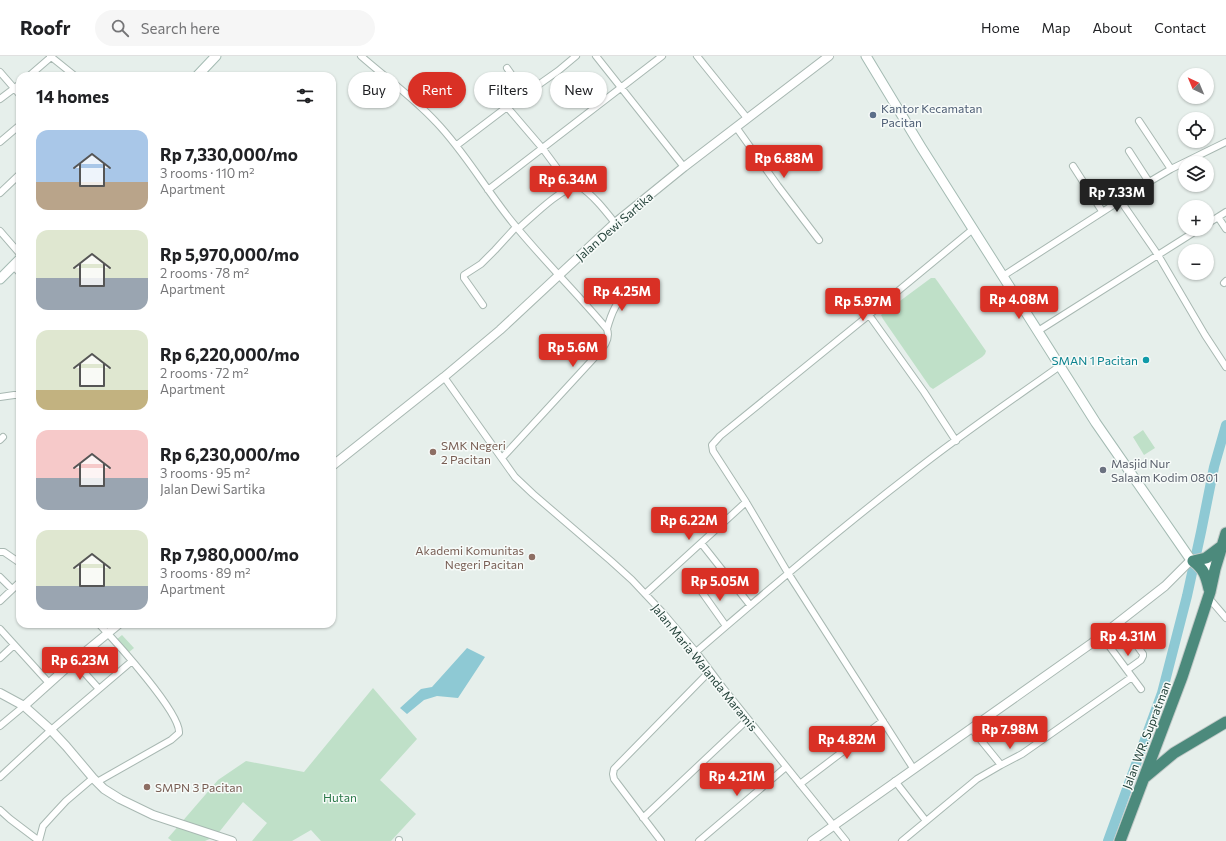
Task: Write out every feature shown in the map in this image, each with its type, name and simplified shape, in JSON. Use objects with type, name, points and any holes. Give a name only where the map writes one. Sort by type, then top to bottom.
[{"type":"highway","name":"Jalan WR. Supratman","points":[[1120,841],[1182,677],[1209,594],[1226,533]]},
{"type":"highway","points":[[1194,561],[1206,558],[1222,546]]},
{"type":"highway","points":[[1194,561],[1204,572],[1209,594]]},
{"type":"highway","points":[[1144,778],[1174,754],[1226,722]]},
{"type":"highway","points":[[1159,740],[1174,754]]},
{"type":"main road","points":[[201,72],[216,56]]},
{"type":"main road","points":[[866,56],[921,147],[1096,423],[1194,561],[1215,569]]},
{"type":"main road","points":[[0,279],[16,270]]},
{"type":"street","points":[[361,56],[413,99],[437,122],[457,145],[488,190],[517,228],[607,329]]},
{"type":"street","points":[[542,82],[576,56]]},
{"type":"street","points":[[596,56],[684,167]]},
{"type":"street","points":[[488,190],[662,56]]},
{"type":"street","points":[[697,56],[747,118]]},
{"type":"street","name":"Jalan Dewi Sartika","points":[[336,463],[444,377],[500,330],[615,223],[684,167],[829,56]]},
{"type":"street","points":[[33,72],[50,57],[69,72]]},
{"type":"street","points":[[507,68],[510,72]]},
{"type":"street","points":[[0,72],[14,89],[0,99]]},
{"type":"street","points":[[457,145],[506,108]]},
{"type":"street","points":[[508,108],[571,187]]},
{"type":"street","points":[[1139,121],[1171,169]]},
{"type":"street","points":[[736,127],[819,240]]},
{"type":"street","points":[[0,142],[16,128]]},
{"type":"street","points":[[1003,276],[1149,182],[1171,169],[1226,142]]},
{"type":"street","points":[[1129,151],[1149,182]]},
{"type":"street","points":[[1073,166],[1102,211]]},
{"type":"street","points":[[0,192],[16,178]]},
{"type":"street","points":[[483,305],[464,278],[464,275],[481,264],[517,228],[571,187],[578,185],[585,190],[615,223]]},
{"type":"street","points":[[1120,200],[1158,255],[1197,323],[1226,367]]},
{"type":"street","points":[[1214,220],[1226,212]]},
{"type":"street","points":[[1218,217],[1226,229]]},
{"type":"street","points":[[913,768],[788,573],[746,502],[713,451],[712,445],[720,436],[973,229]]},
{"type":"street","points":[[0,231],[16,249]]},
{"type":"street","points":[[1038,331],[1188,236]]},
{"type":"street","points":[[502,458],[606,343],[608,337],[607,329],[612,312],[623,295],[629,289]]},
{"type":"street","points":[[869,315],[924,392],[956,441]]},
{"type":"street","points":[[696,652],[788,573],[911,474],[1060,366]]},
{"type":"street","name":"Jalan Maria Walanda Maramis","points":[[444,377],[515,477],[611,561],[645,594],[696,652],[846,841]]},
{"type":"street","points":[[0,396],[16,395]]},
{"type":"street","points":[[645,594],[746,502]]},
{"type":"street","points":[[701,543],[750,605]]},
{"type":"street","points":[[0,552],[4,552],[16,560]]},
{"type":"street","points":[[812,841],[1120,622],[1194,561]]},
{"type":"street","points":[[0,577],[12,589]]},
{"type":"street","points":[[0,601],[16,586]]},
{"type":"street","points":[[699,588],[726,626]]},
{"type":"street","points":[[1209,594],[1226,618]]},
{"type":"street","points":[[1120,622],[1142,652],[1143,656],[1141,660],[1127,670]]},
{"type":"street","points":[[0,810],[39,841],[43,826],[66,801],[95,780],[171,740],[179,733],[178,725],[164,701],[148,680],[103,628]]},
{"type":"street","points":[[0,726],[114,628]]},
{"type":"street","points":[[0,629],[49,683]]},
{"type":"street","points":[[1102,635],[1141,689]]},
{"type":"street","points":[[0,658],[14,645]]},
{"type":"street","points":[[74,661],[99,688]]},
{"type":"street","points":[[0,777],[51,730],[132,661]]},
{"type":"street","points":[[661,841],[614,779],[614,769],[710,671]]},
{"type":"street","points":[[902,841],[976,779],[1022,754],[1132,677]]},
{"type":"street","points":[[0,693],[24,706],[51,730],[104,789],[120,799],[153,815],[232,841]]},
{"type":"street","points":[[644,818],[748,719]]},
{"type":"street","points":[[800,784],[883,721]]},
{"type":"street","points":[[971,728],[1001,765]]},
{"type":"street","points":[[699,841],[786,767]]},
{"type":"street","points":[[895,781],[926,821]]},
{"type":"green space","points":[[931,278],[935,278],[986,351],[982,357],[933,389],[930,387],[881,315]]},
{"type":"green space","points":[[1143,430],[1155,448],[1144,455],[1133,437]]},
{"type":"green space","points":[[122,635],[134,648],[128,653],[116,640]]},
{"type":"green space","name":"Hutan","points":[[373,688],[417,739],[380,780],[416,814],[391,841],[321,841],[311,830],[292,841],[252,841],[267,823],[243,802],[216,836],[205,841],[172,841],[168,838],[218,780],[246,761],[304,772]]},
{"type":"water","points":[[467,648],[485,657],[458,698],[437,696],[424,700],[407,714],[400,708],[421,689],[432,687]]},
{"type":"waterway","points":[[1108,841],[1162,693],[1187,596],[1214,467],[1226,425]]},
{"type":"place","name":"Kantor Kecamatan Pacitan","points":[[873,115]]},
{"type":"place","name":"SMAN 1 Pacitan","points":[[1146,360]]},
{"type":"place","name":"SMK Negeri 2 Pacitan","points":[[433,452]]},
{"type":"place","name":"Masjid Nur Salaam Kodim 0801","points":[[1103,470]]},
{"type":"place","name":"Akademi Komunitas Negeri Pacitan","points":[[532,557]]},
{"type":"place","name":"SMPN 3 Pacitan","points":[[147,787]]}]
